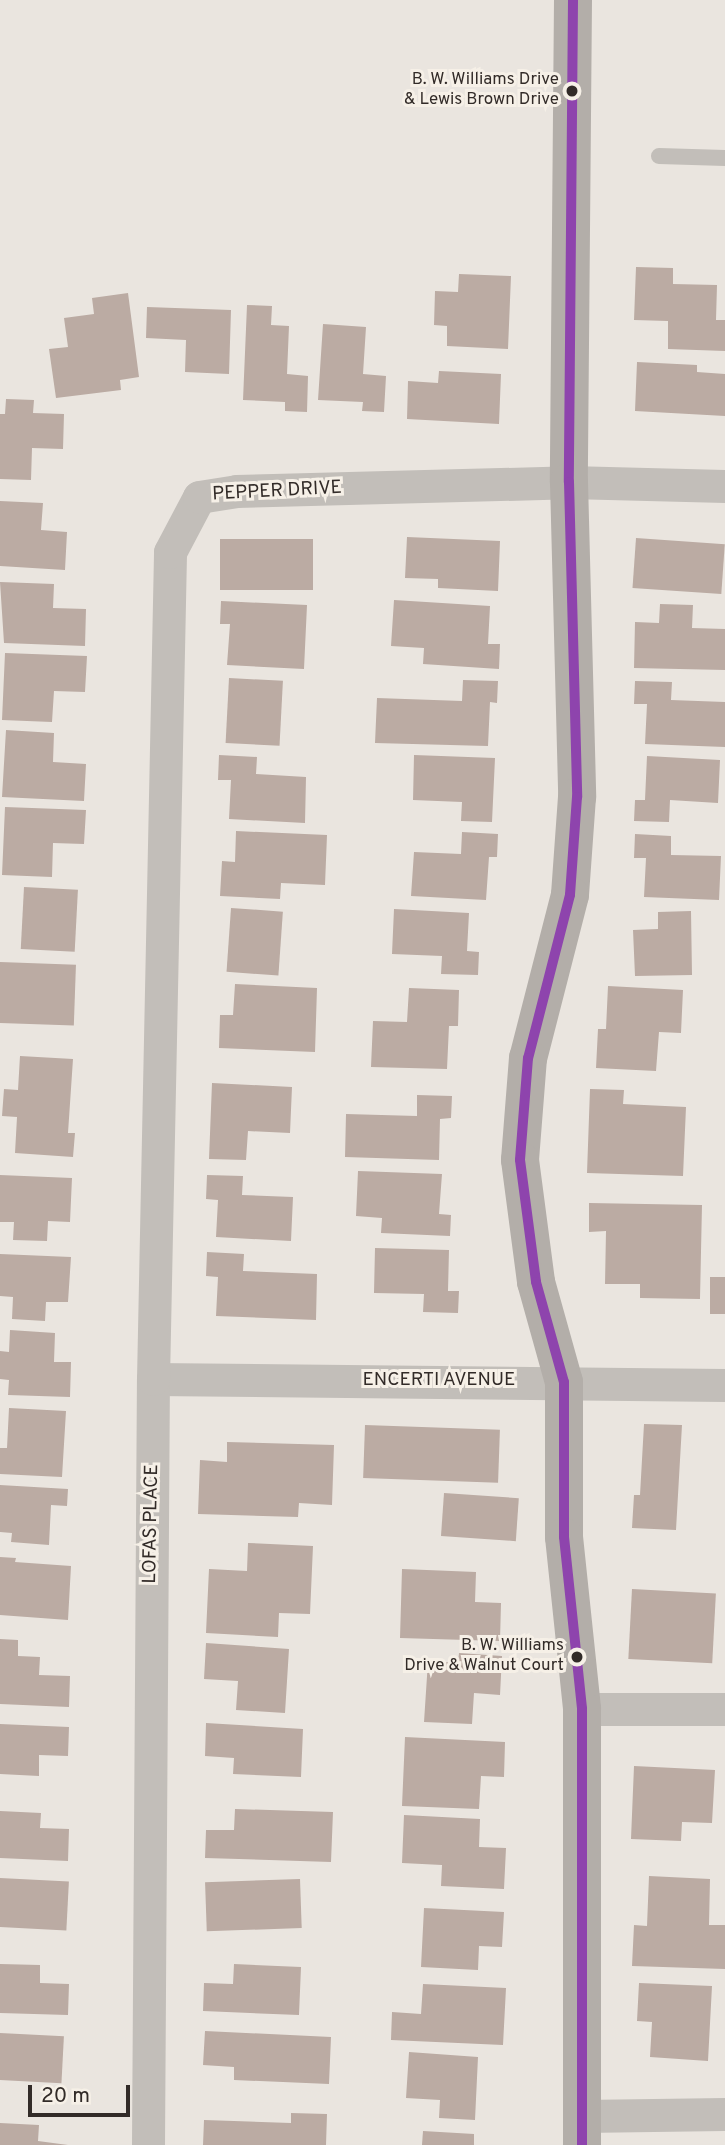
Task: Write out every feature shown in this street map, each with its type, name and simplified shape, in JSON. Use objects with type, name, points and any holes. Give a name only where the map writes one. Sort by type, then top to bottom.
[{"type":"street","points":[[573,0],[569,482],[577,797],[570,895],[528,1058],[520,1160],[536,1282],[564,1382],[564,1537],[582,1709],[582,2130],[725,2114]]},
{"type":"street","name":"PEPPER DRIVE","points":[[163,902],[170,552],[199,497],[236,491],[569,482],[725,486]]},
{"type":"street","name":"LOFAS PLACE","points":[[148,2145],[153,1379],[163,902]]},
{"type":"street","name":"ENCERTI AVENUE","points":[[153,1379],[725,1385]]},
{"type":"street","points":[[582,1709],[725,1709]]},
{"type":"lane","points":[[659,156],[725,158]]},
{"type":"building","points":[[636,267],[673,268],[673,284],[717,285],[716,320],[725,320],[725,351],[668,349],[668,321],[634,320]]},
{"type":"building","points":[[459,274],[511,276],[508,349],[447,346],[447,326],[434,325],[435,291],[458,292]]},
{"type":"building","points":[[128,293],[139,377],[120,380],[121,390],[56,398],[49,349],[68,347],[64,318],[94,314],[92,298]]},
{"type":"building","points":[[247,305],[272,306],[271,325],[289,326],[287,374],[308,376],[307,412],[285,411],[285,402],[243,400]]},
{"type":"building","points":[[147,307],[231,310],[229,374],[185,372],[186,340],[146,338]]},
{"type":"building","points":[[323,324],[366,327],[363,374],[386,376],[384,412],[362,411],[363,402],[318,400]]},
{"type":"building","points":[[637,362],[697,365],[697,372],[725,374],[725,416],[635,411]]},
{"type":"building","points":[[439,371],[501,374],[499,424],[407,419],[408,381],[438,383]]},
{"type":"building","points":[[6,399],[34,400],[33,413],[64,414],[63,449],[32,448],[31,480],[0,479],[0,414],[5,414]]},
{"type":"building","points":[[0,501],[43,503],[41,530],[67,532],[65,570],[0,566]]},
{"type":"building","points":[[407,537],[500,541],[498,591],[438,588],[438,579],[405,578]]},
{"type":"building","points":[[636,538],[725,544],[721,594],[633,588]]},
{"type":"building","points":[[220,539],[313,539],[313,590],[220,590]]},
{"type":"building","points":[[0,582],[54,584],[53,608],[86,609],[85,646],[4,643]]},
{"type":"building","points":[[394,600],[490,606],[488,644],[500,644],[499,669],[423,664],[424,648],[391,646]]},
{"type":"building","points":[[221,601],[307,605],[304,669],[227,665],[230,624],[220,624]]},
{"type":"building","points":[[660,604],[693,605],[692,628],[725,629],[725,670],[634,668],[635,622],[659,623]]},
{"type":"building","points":[[5,653],[87,656],[85,692],[54,691],[52,722],[2,720]]},
{"type":"building","points":[[229,678],[283,681],[280,746],[226,743]]},
{"type":"building","points":[[463,680],[498,681],[497,703],[490,702],[488,746],[375,743],[377,698],[462,701]]},
{"type":"building","points":[[635,681],[672,682],[671,700],[725,702],[725,747],[645,744],[647,704],[634,704]]},
{"type":"building","points":[[6,730],[54,733],[53,762],[86,764],[84,801],[2,797]]},
{"type":"building","points":[[219,755],[257,757],[256,774],[306,777],[305,823],[229,819],[231,780],[218,780]]},
{"type":"building","points":[[414,755],[495,758],[492,822],[461,821],[462,802],[413,800]]},
{"type":"building","points":[[647,756],[720,760],[718,803],[670,800],[669,822],[634,821],[635,800],[645,800]]},
{"type":"building","points":[[5,807],[86,810],[84,844],[53,843],[52,877],[2,875]]},
{"type":"building","points":[[236,831],[327,835],[325,885],[281,883],[280,899],[220,896],[222,861],[235,862]]},
{"type":"building","points":[[462,832],[498,834],[497,857],[489,857],[486,900],[411,896],[414,852],[461,854]]},
{"type":"building","points":[[635,834],[671,836],[671,855],[721,856],[719,900],[644,897],[646,858],[634,858]]},
{"type":"building","points":[[24,887],[78,890],[75,952],[21,949]]},
{"type":"building","points":[[231,908],[283,912],[278,975],[227,972]]},
{"type":"building","points":[[394,909],[469,913],[467,951],[479,952],[478,975],[441,974],[442,956],[392,954]]},
{"type":"building","points":[[691,911],[692,975],[635,976],[633,930],[658,929],[658,912]]},
{"type":"building","points":[[0,962],[76,965],[74,1026],[0,1023]]},
{"type":"building","points":[[235,984],[317,988],[315,1052],[219,1048],[220,1015],[233,1015]]},
{"type":"building","points":[[608,986],[683,990],[681,1033],[659,1032],[656,1071],[596,1068],[598,1029],[606,1029]]},
{"type":"building","points":[[409,988],[459,990],[458,1026],[449,1026],[447,1069],[371,1067],[373,1021],[407,1022]]},
{"type":"building","points":[[20,1056],[73,1059],[68,1133],[75,1133],[73,1157],[15,1153],[17,1117],[2,1116],[4,1089],[18,1090]]},
{"type":"building","points":[[212,1083],[292,1087],[290,1133],[248,1131],[246,1160],[209,1159]]},
{"type":"building","points":[[590,1089],[624,1090],[623,1104],[686,1107],[683,1176],[587,1173]]},
{"type":"building","points":[[417,1095],[452,1096],[451,1118],[440,1119],[439,1160],[345,1157],[346,1114],[417,1116]]},
{"type":"building","points":[[358,1171],[442,1174],[439,1214],[451,1215],[450,1236],[381,1233],[382,1218],[356,1216]]},
{"type":"building","points":[[0,1175],[72,1178],[70,1222],[48,1221],[47,1241],[13,1240],[14,1222],[0,1222]]},
{"type":"building","points":[[207,1175],[243,1176],[242,1195],[293,1197],[291,1241],[216,1237],[218,1200],[206,1199]]},
{"type":"building","points":[[589,1203],[702,1205],[700,1299],[640,1298],[640,1284],[605,1284],[606,1231],[589,1232]]},
{"type":"building","points":[[375,1248],[449,1250],[448,1291],[459,1291],[458,1313],[423,1312],[424,1294],[374,1293]]},
{"type":"building","points":[[207,1252],[244,1254],[243,1271],[317,1274],[316,1320],[216,1316],[218,1277],[206,1276]]},
{"type":"building","points":[[0,1254],[71,1257],[68,1302],[46,1302],[45,1321],[12,1319],[13,1297],[0,1296]]},
{"type":"building","points":[[710,1277],[725,1277],[725,1314],[710,1314]]},
{"type":"building","points":[[10,1330],[55,1333],[54,1362],[71,1362],[70,1397],[8,1395],[9,1380],[0,1379],[0,1351],[9,1352]]},
{"type":"building","points":[[9,1408],[66,1411],[62,1477],[0,1474],[0,1448],[7,1448]]},
{"type":"building","points":[[644,1424],[682,1425],[676,1530],[632,1528],[634,1495],[640,1495]]},
{"type":"building","points":[[365,1425],[500,1430],[498,1483],[363,1478]]},
{"type":"building","points":[[227,1442],[334,1445],[332,1505],[299,1503],[298,1517],[198,1514],[200,1460],[227,1462]]},
{"type":"building","points":[[0,1485],[68,1489],[67,1506],[51,1505],[49,1545],[11,1542],[12,1533],[0,1532]]},
{"type":"building","points":[[444,1493],[519,1498],[516,1541],[441,1536]]},
{"type":"building","points":[[248,1543],[313,1546],[310,1614],[279,1613],[278,1637],[206,1633],[209,1569],[247,1571]]},
{"type":"building","points":[[0,1557],[16,1558],[15,1562],[71,1566],[68,1620],[0,1615]]},
{"type":"building","points":[[402,1569],[476,1572],[475,1602],[501,1603],[500,1641],[400,1638]]},
{"type":"building","points":[[632,1589],[716,1593],[712,1663],[628,1659]]},
{"type":"building","points":[[0,1639],[18,1640],[18,1656],[40,1657],[39,1675],[70,1676],[69,1707],[0,1704]]},
{"type":"building","points":[[206,1643],[289,1649],[285,1713],[236,1710],[238,1681],[204,1679]]},
{"type":"building","points":[[459,1653],[502,1656],[500,1695],[474,1693],[472,1724],[424,1722],[428,1661],[458,1663]]},
{"type":"building","points":[[206,1723],[303,1729],[301,1777],[233,1774],[234,1758],[205,1756]]},
{"type":"building","points":[[0,1724],[69,1727],[68,1756],[39,1755],[39,1776],[0,1774]]},
{"type":"building","points":[[405,1737],[505,1742],[504,1777],[481,1776],[479,1809],[402,1806]]},
{"type":"building","points":[[634,1766],[715,1770],[712,1823],[682,1822],[681,1841],[631,1839]]},
{"type":"building","points":[[235,1809],[333,1812],[331,1862],[205,1858],[206,1830],[234,1830]]},
{"type":"building","points":[[0,1811],[41,1813],[40,1828],[69,1829],[68,1861],[0,1858]]},
{"type":"building","points":[[404,1815],[480,1819],[479,1847],[506,1848],[504,1889],[441,1886],[442,1865],[402,1863]]},
{"type":"building","points":[[649,1876],[710,1879],[709,1925],[725,1925],[725,1969],[632,1966],[634,1925],[647,1926]]},
{"type":"building","points":[[0,1878],[69,1882],[66,1931],[0,1927]]},
{"type":"building","points":[[300,1879],[302,1928],[207,1931],[205,1882]]},
{"type":"building","points":[[424,1908],[504,1912],[502,1947],[479,1946],[478,1970],[421,1967]]},
{"type":"building","points":[[0,1964],[40,1965],[40,1983],[69,1984],[68,2015],[0,2013]]},
{"type":"building","points":[[234,1964],[301,1967],[299,2015],[203,2011],[204,1983],[233,1984]]},
{"type":"building","points":[[639,1983],[712,1986],[708,2061],[650,2057],[652,2022],[637,2021]]},
{"type":"building","points":[[423,1984],[506,1988],[503,2045],[391,2040],[392,2012],[421,2014]]},
{"type":"building","points":[[205,2031],[331,2037],[329,2084],[234,2080],[234,2067],[203,2065]]},
{"type":"building","points":[[0,2033],[64,2036],[61,2083],[0,2080]]},
{"type":"building","points":[[409,2052],[478,2057],[475,2120],[439,2118],[440,2100],[406,2098]]},
{"type":"building","points":[[291,2113],[327,2114],[326,2145],[203,2145],[204,2120],[291,2123]]},
{"type":"building","points":[[0,2123],[39,2125],[38,2141],[68,2145],[0,2145]]},
{"type":"building","points":[[423,2131],[474,2134],[474,2145],[422,2145]]},
{"type":"transit line","points":[[573,0],[569,482],[577,797],[570,895],[528,1058],[520,1160],[536,1282],[564,1382],[564,1537],[582,1709],[582,2145]]},
{"type":"place","name":"B. W. Williams Drive & Lewis Brown Drive","points":[[572,91]]},
{"type":"place","name":"B. W. Williams Drive & Walnut Court","points":[[577,1657]]}]
